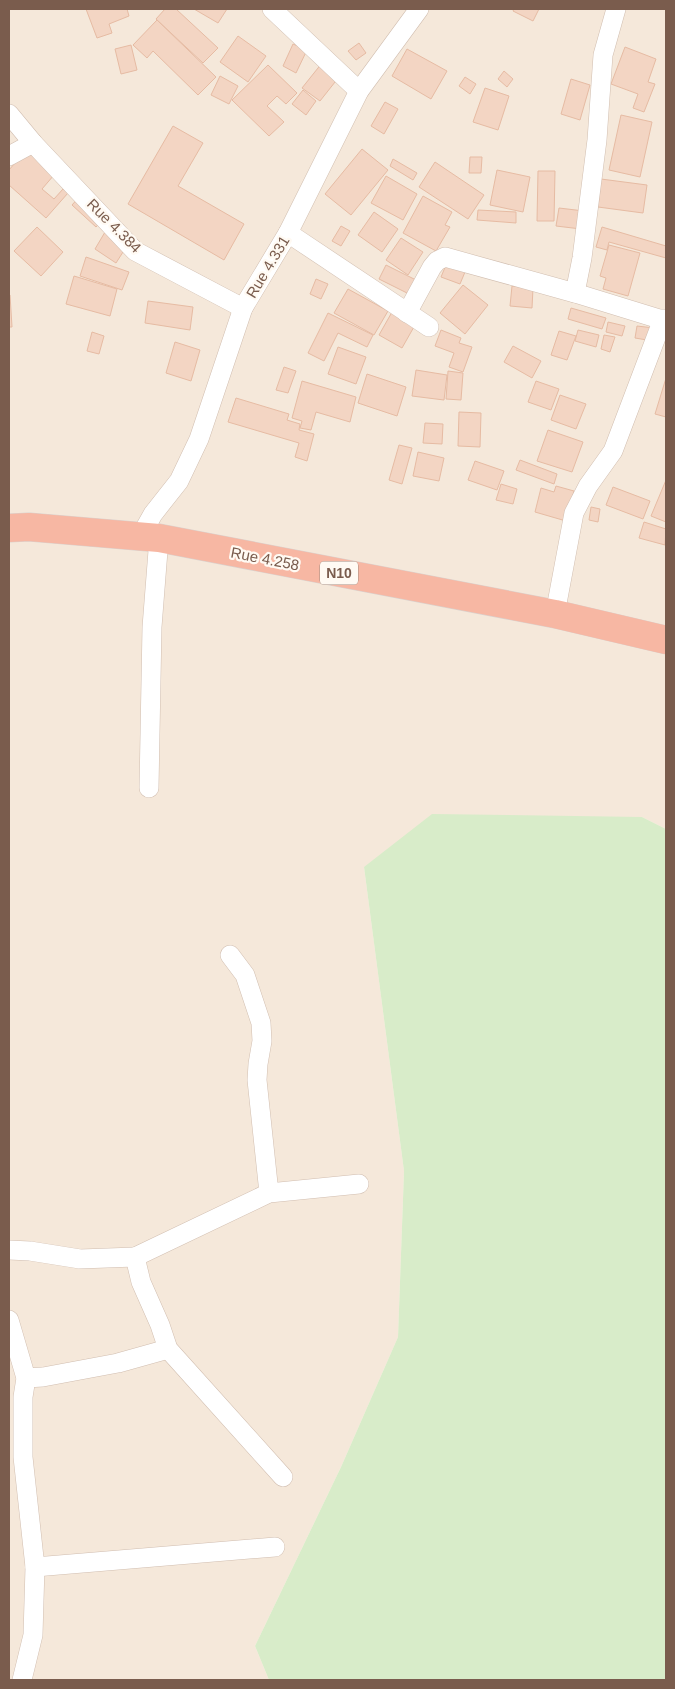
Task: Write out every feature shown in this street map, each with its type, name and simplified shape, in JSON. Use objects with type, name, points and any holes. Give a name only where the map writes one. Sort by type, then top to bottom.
[{"type":"highway","name":"Rue 4.258","points":[[9,528],[29,527],[149,537],[555,614],[666,640]]},
{"type":"street","points":[[272,9],[359,91]]},
{"type":"street","name":"Rue 4.331","points":[[149,537],[153,514],[179,481],[200,439],[243,308],[288,233],[359,91],[419,9]]},
{"type":"street","points":[[575,293],[582,258],[597,140],[603,55],[616,9]]},
{"type":"street","name":"Rue 4.384","points":[[9,114],[33,144],[135,251],[243,308]]},
{"type":"street","points":[[9,156],[33,144]]},
{"type":"street","points":[[288,233],[429,327]]},
{"type":"street","points":[[407,313],[432,267],[437,261],[445,257],[665,320],[613,452],[588,486],[574,512],[555,614]]},
{"type":"street","points":[[149,537],[152,627],[149,788]]},
{"type":"street","points":[[230,955],[245,975],[261,1023],[262,1041],[257,1080],[269,1193]]},
{"type":"street","points":[[9,1250],[30,1251],[80,1259],[135,1257],[269,1193],[359,1184]]},
{"type":"street","points":[[135,1257],[141,1282],[168,1349],[283,1477]]},
{"type":"street","points":[[9,1320],[26,1378],[22,1397],[23,1457],[34,1567],[33,1635],[22,1680]]},
{"type":"street","points":[[26,1378],[43,1377],[118,1363],[168,1349]]},
{"type":"street","points":[[34,1567],[275,1547]]},
{"type":"shaded area","points":[[9,9],[666,9],[666,829],[642,817],[364,867],[404,1171],[398,1337],[341,1467],[255,1646],[269,1680],[9,1680]]},
{"type":"green space","points":[[432,814],[642,817],[666,829],[666,1680],[269,1680],[255,1646],[341,1467],[398,1337],[404,1171],[364,867]]},
{"type":"building","points":[[86,9],[127,9],[129,16],[109,24],[112,33],[97,38]]},
{"type":"building","points":[[165,9],[176,9],[218,48],[203,63],[156,19]]},
{"type":"building","points":[[194,9],[227,9],[218,23]]},
{"type":"building","points":[[514,9],[539,9],[533,21],[513,11]]},
{"type":"building","points":[[157,20],[216,77],[198,95],[153,51],[147,58],[133,45]]},
{"type":"building","points":[[238,36],[266,56],[248,82],[220,62]]},
{"type":"building","points":[[359,43],[366,53],[356,60],[348,51]]},
{"type":"building","points":[[293,44],[307,50],[296,73],[283,66]]},
{"type":"building","points":[[131,45],[137,70],[121,74],[115,49]]},
{"type":"building","points":[[625,47],[656,59],[648,82],[655,84],[644,112],[633,108],[638,94],[611,84]]},
{"type":"building","points":[[407,49],[447,71],[431,99],[392,76]]},
{"type":"building","points":[[322,63],[339,77],[320,101],[302,88]]},
{"type":"building","points":[[268,65],[297,93],[286,104],[277,96],[267,106],[284,122],[269,136],[232,100]]},
{"type":"building","points":[[504,71],[513,79],[507,87],[498,79]]},
{"type":"building","points":[[220,76],[238,86],[229,104],[211,95]]},
{"type":"building","points":[[465,77],[476,84],[470,94],[459,86]]},
{"type":"building","points":[[571,79],[590,85],[580,120],[561,114]]},
{"type":"building","points":[[485,88],[509,96],[498,130],[473,122]]},
{"type":"building","points":[[303,90],[316,101],[306,115],[292,104]]},
{"type":"building","points":[[385,102],[398,109],[384,134],[371,126]]},
{"type":"building","points":[[621,115],[652,122],[640,177],[609,170]]},
{"type":"building","points":[[173,126],[203,143],[178,186],[244,224],[224,260],[128,204]]},
{"type":"building","points":[[362,149],[388,170],[351,215],[325,194]]},
{"type":"building","points":[[26,150],[54,175],[42,189],[54,199],[63,189],[68,193],[46,218],[9,185],[9,170]]},
{"type":"building","points":[[470,157],[482,157],[481,173],[469,173]]},
{"type":"building","points":[[393,159],[417,173],[413,180],[390,166]]},
{"type":"building","points":[[435,162],[484,195],[468,219],[419,187]]},
{"type":"building","points":[[497,170],[530,177],[523,212],[490,205]]},
{"type":"building","points":[[538,171],[555,171],[554,221],[537,221]]},
{"type":"building","points":[[386,176],[417,194],[403,220],[371,203]]},
{"type":"building","points":[[601,179],[647,185],[643,213],[598,207]]},
{"type":"building","points":[[81,195],[105,218],[96,227],[72,205]]},
{"type":"building","points":[[423,196],[452,212],[445,225],[450,227],[436,251],[403,233]]},
{"type":"building","points":[[559,208],[584,211],[581,229],[556,226]]},
{"type":"building","points":[[478,210],[516,212],[516,223],[477,220]]},
{"type":"building","points":[[374,212],[398,229],[382,252],[358,235]]},
{"type":"building","points":[[341,226],[350,231],[341,246],[332,241]]},
{"type":"building","points":[[37,227],[63,252],[41,276],[14,251]]},
{"type":"building","points":[[108,227],[130,241],[116,263],[95,249]]},
{"type":"building","points":[[602,227],[666,246],[666,258],[609,242],[607,250],[596,247]]},
{"type":"building","points":[[401,238],[423,252],[408,275],[386,260]]},
{"type":"building","points":[[609,245],[640,253],[628,296],[603,289],[606,278],[600,276]]},
{"type":"building","points":[[86,257],[129,272],[122,290],[80,276]]},
{"type":"building","points":[[386,265],[418,281],[411,295],[379,279]]},
{"type":"building","points":[[446,265],[465,272],[460,284],[441,277]]},
{"type":"building","points":[[74,276],[117,289],[110,316],[66,304]]},
{"type":"building","points":[[316,279],[328,284],[321,299],[310,294]]},
{"type":"building","points":[[463,285],[488,305],[465,334],[440,313]]},
{"type":"building","points":[[512,286],[533,288],[532,308],[510,306]]},
{"type":"building","points":[[348,289],[388,311],[374,335],[334,313]]},
{"type":"building","points":[[10,295],[12,327],[9,327]]},
{"type":"building","points":[[148,301],[193,307],[190,330],[145,323]]},
{"type":"building","points":[[396,305],[419,318],[402,348],[379,335]]},
{"type":"building","points":[[571,308],[606,318],[602,329],[568,319]]},
{"type":"building","points":[[328,313],[373,335],[367,347],[338,333],[324,361],[308,353]]},
{"type":"building","points":[[608,322],[625,326],[622,336],[606,332]]},
{"type":"building","points":[[637,326],[654,328],[653,341],[635,338]]},
{"type":"building","points":[[441,330],[461,338],[459,343],[472,347],[463,372],[449,367],[454,353],[435,346]]},
{"type":"building","points":[[578,330],[599,335],[596,347],[575,341]]},
{"type":"building","points":[[559,331],[576,336],[567,360],[551,355]]},
{"type":"building","points":[[92,332],[104,336],[99,354],[87,351]]},
{"type":"building","points":[[604,335],[615,337],[610,352],[601,349]]},
{"type":"building","points":[[175,342],[200,350],[191,381],[166,373]]},
{"type":"building","points":[[513,346],[541,361],[532,378],[504,362]]},
{"type":"building","points":[[338,347],[366,357],[356,384],[328,374]]},
{"type":"building","points":[[284,367],[296,371],[288,393],[276,390]]},
{"type":"building","points":[[416,370],[447,375],[444,400],[412,396]]},
{"type":"building","points":[[448,371],[463,373],[461,400],[446,399]]},
{"type":"building","points":[[367,374],[406,387],[397,416],[358,403]]},
{"type":"building","points":[[666,378],[666,417],[655,414]]},
{"type":"building","points":[[302,381],[356,397],[350,422],[316,412],[311,430],[300,428],[302,421],[292,418]]},
{"type":"building","points":[[536,381],[559,389],[551,410],[528,402]]},
{"type":"building","points":[[560,395],[586,404],[576,429],[551,420]]},
{"type":"building","points":[[236,398],[289,414],[287,420],[300,424],[299,430],[314,434],[307,461],[295,457],[299,443],[228,422]]},
{"type":"building","points":[[459,412],[481,413],[480,447],[458,446]]},
{"type":"building","points":[[425,423],[443,424],[442,444],[423,443]]},
{"type":"building","points":[[548,430],[583,442],[572,472],[537,461]]},
{"type":"building","points":[[399,445],[412,448],[402,484],[389,480]]},
{"type":"building","points":[[418,452],[444,458],[439,481],[413,476]]},
{"type":"building","points":[[520,460],[557,474],[554,484],[516,470]]},
{"type":"building","points":[[475,461],[504,471],[497,490],[468,480]]},
{"type":"building","points":[[666,480],[666,522],[651,516]]},
{"type":"building","points":[[501,484],[517,489],[513,504],[496,500]]},
{"type":"building","points":[[556,486],[574,491],[566,521],[535,512],[541,488],[554,492]]},
{"type":"building","points":[[613,487],[650,501],[643,519],[606,505]]},
{"type":"building","points":[[591,507],[600,509],[598,522],[589,520]]},
{"type":"building","points":[[644,522],[666,529],[665,545],[639,538]]}]
